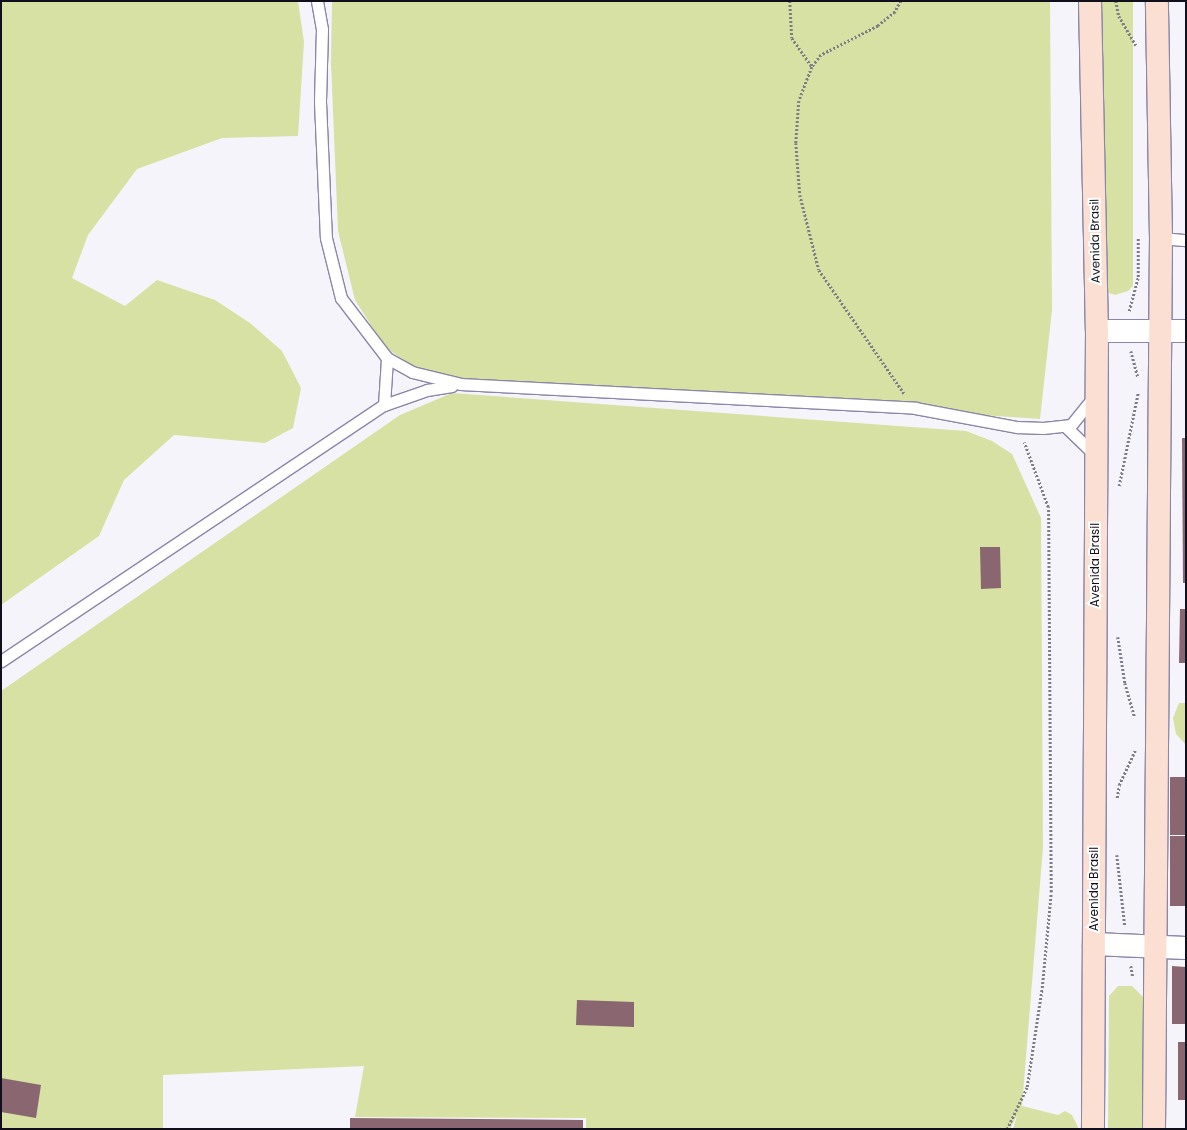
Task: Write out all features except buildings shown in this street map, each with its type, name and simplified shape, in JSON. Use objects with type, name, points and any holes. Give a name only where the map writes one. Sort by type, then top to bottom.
[{"type":"main road","name":"Avenida Brasil","points":[[1090,1],[1097,331],[1095,395],[1093,1129]]},
{"type":"main road","points":[[1154,1129],[1159,331],[1161,238],[1157,1]]},
{"type":"street","points":[[1097,331],[1186,331]]},
{"type":"street","points":[[1094,944],[1156,948],[1186,948]]},
{"type":"lane","points":[[318,1],[322,29],[320,102],[326,238],[341,298],[387,358],[428,378],[461,384],[915,408],[1017,427],[1066,428],[1095,455]]},
{"type":"lane","points":[[1161,238],[1186,240]]},
{"type":"lane","points":[[384,405],[387,358]]},
{"type":"lane","points":[[1,661],[384,405],[426,390],[461,384]]},
{"type":"lane","points":[[1066,428],[1082,414],[1095,395]]},
{"type":"path","points":[[790,1],[792,38],[812,67]]},
{"type":"path","points":[[901,1],[895,12],[878,26],[821,55],[812,67],[799,102],[796,144],[800,195],[819,270],[915,408]]},
{"type":"path","points":[[1116,1],[1119,16],[1138,50]]},
{"type":"path","points":[[1138,230],[1138,277],[1125,331],[1140,383]]},
{"type":"path","points":[[1118,491],[1139,389]]},
{"type":"path","points":[[1007,1129],[1027,1087],[1042,988],[1051,892],[1048,507],[1042,484],[1017,427]]},
{"type":"path","points":[[1118,630],[1125,683],[1137,724]]},
{"type":"path","points":[[1116,805],[1119,785],[1138,744]]},
{"type":"path","points":[[1116,852],[1127,946],[1134,983]]},
{"type":"green space","points":[[1,1],[298,1],[304,42],[298,136],[222,138],[137,169],[88,235],[72,278],[125,306],[157,280],[215,300],[250,323],[282,351],[301,388],[293,428],[265,443],[174,435],[124,480],[99,536],[1,605]]},
{"type":"green space","points":[[332,1],[1050,1],[1052,310],[1040,419],[470,380],[419,371],[385,347],[355,300],[338,231],[331,63]]},
{"type":"green space","points":[[1096,1],[1133,1],[1133,286],[1128,291],[1115,295],[1103,291]]},
{"type":"green space","points":[[452,393],[966,431],[992,441],[1012,454],[1041,518],[1043,847],[1022,1106],[1058,1115],[1065,1111],[1072,1115],[1079,1129],[1013,1129],[1017,1115],[1010,1129],[586,1129],[586,1118],[355,1117],[364,1066],[163,1075],[163,1129],[1,1129],[1,691],[400,415]]},
{"type":"green space","points":[[1179,703],[1186,703],[1186,745],[1176,734],[1173,718]]},
{"type":"green space","points":[[1118,986],[1132,986],[1145,999],[1144,1129],[1108,1129],[1109,996]]}]
